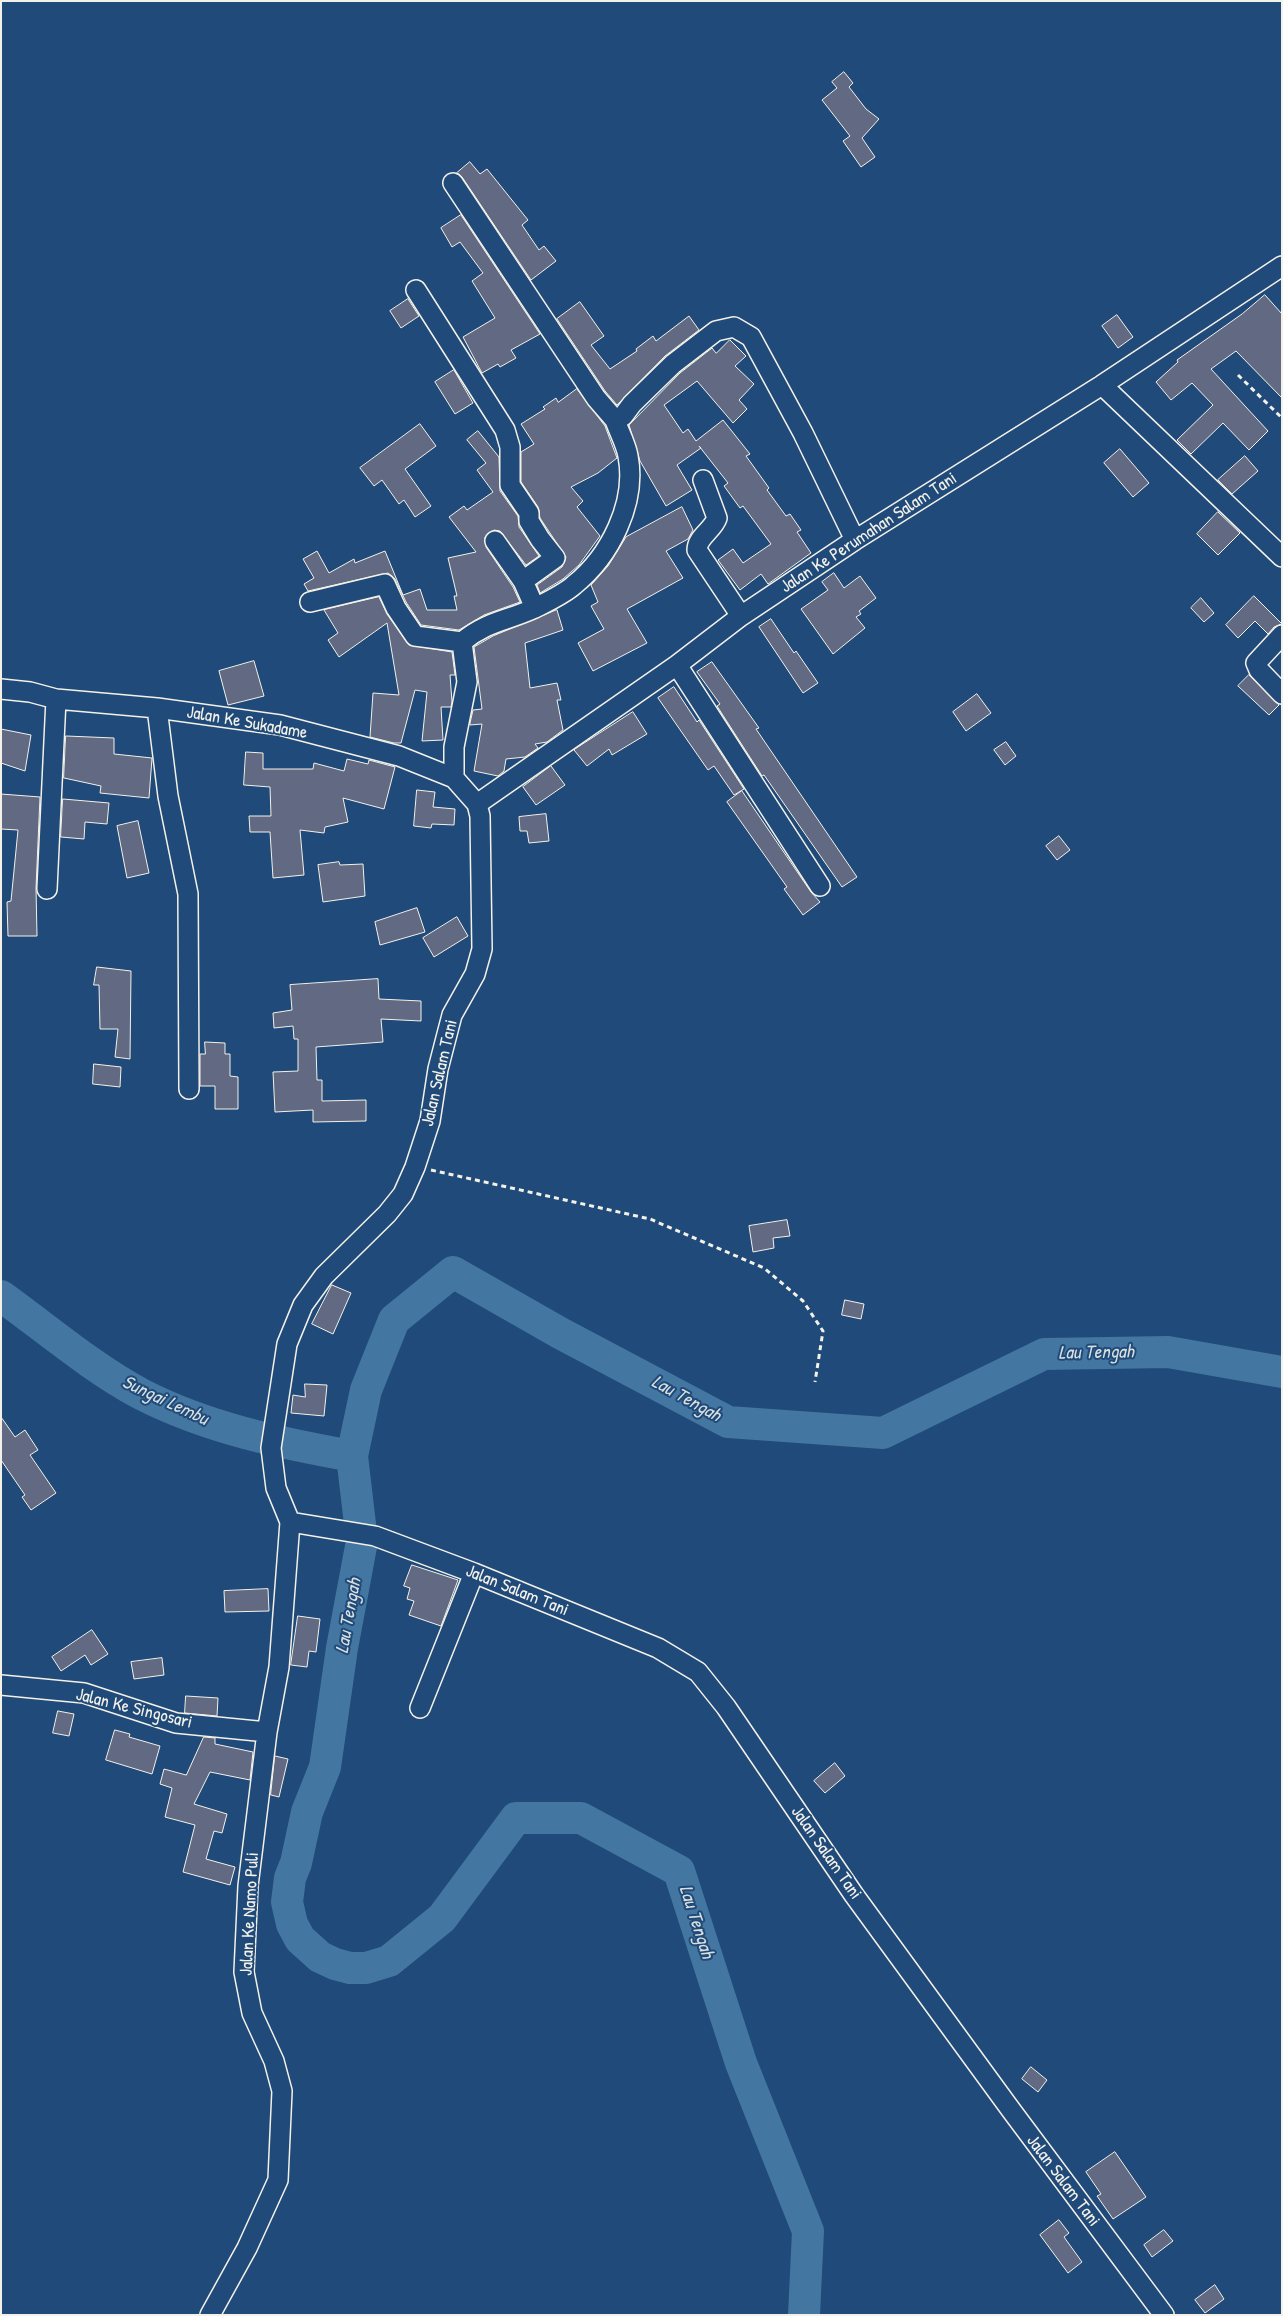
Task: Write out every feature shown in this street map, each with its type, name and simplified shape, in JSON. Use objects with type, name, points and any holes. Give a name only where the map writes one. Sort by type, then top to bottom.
[{"type":"street","points":[[310,602],[385,584],[396,608],[415,636],[462,642],[478,628],[535,608],[574,585],[592,566],[619,529],[629,484],[629,474],[628,455],[615,420],[596,398],[453,182]]},
{"type":"street","name":"Jalan Ke Perumahan Salam Tani","points":[[477,804],[677,665],[741,616],[855,540],[1278,276]]},
{"type":"street","points":[[416,290],[505,430],[510,447],[510,484],[529,513],[529,521],[555,558],[523,581]]},
{"type":"street","points":[[615,420],[623,416],[632,404],[673,364],[716,331],[734,327],[750,338],[803,433],[855,540]]},
{"type":"street","points":[[1102,385],[1282,557]]},
{"type":"street","points":[[703,480],[717,518],[697,544],[696,550],[741,616]]},
{"type":"street","points":[[494,541],[523,581],[535,608]]},
{"type":"street","points":[[1282,635],[1256,663],[1259,670],[1282,694]]},
{"type":"street","points":[[454,778],[454,747],[467,682],[462,642]]},
{"type":"street","points":[[677,665],[820,886]]},
{"type":"street","name":"Jalan Ke Sukadame","points":[[1,689],[30,692],[56,699],[157,708],[280,725],[399,756],[454,778],[477,804]]},
{"type":"street","points":[[47,889],[56,699]]},
{"type":"street","points":[[157,708],[168,796],[188,894],[189,1089]]},
{"type":"street","name":"Jalan Salam Tani","points":[[477,804],[480,816],[482,949],[475,974],[452,1015],[438,1069],[430,1121],[415,1167],[403,1194],[324,1276],[303,1305],[288,1344],[271,1448],[276,1488],[290,1522],[375,1536],[474,1573],[658,1648],[698,1672],[726,1707],[854,1895],[1164,2315]]},
{"type":"street","name":"Jalan Ke Namo Puli","points":[[210,2315],[247,2248],[278,2180],[282,2091],[274,2061],[252,2013],[244,1972],[248,1886],[268,1732],[279,1667],[290,1522]]},
{"type":"street","points":[[420,1708],[474,1573]]},
{"type":"street","name":"Jalan Ke Singosari","points":[[1,1685],[84,1694],[176,1723],[268,1732]]},
{"type":"path","points":[[1238,375],[1282,418]]},
{"type":"path","points":[[415,1167],[650,1219],[764,1268],[803,1301],[823,1331],[815,1382]]},
{"type":"building","points":[[844,72],[853,83],[849,87],[866,109],[879,119],[862,138],[875,157],[861,167],[843,141],[850,136],[822,100],[837,88],[832,82]]},
{"type":"building","points":[[470,162],[480,174],[487,169],[528,220],[522,225],[539,250],[544,246],[556,261],[531,280],[462,177],[457,173]]},
{"type":"building","points":[[461,215],[540,334],[511,350],[516,358],[500,367],[498,364],[482,373],[463,337],[495,318],[472,281],[483,273],[460,242],[452,247],[441,228]]},
{"type":"building","points":[[1265,295],[1282,314],[1282,398],[1236,351],[1211,369],[1268,431],[1249,450],[1223,423],[1191,454],[1177,440],[1213,405],[1192,383],[1171,400],[1156,382],[1178,362],[1177,360],[1242,314]]},
{"type":"building","points":[[408,299],[419,316],[401,328],[390,311]]},
{"type":"building","points":[[580,302],[604,336],[591,345],[610,369],[637,351],[636,349],[653,336],[656,341],[689,316],[699,330],[665,356],[617,405],[605,391],[557,319]]},
{"type":"building","points":[[1117,315],[1133,337],[1118,348],[1102,326]]},
{"type":"building","points":[[730,340],[746,356],[735,366],[754,384],[739,400],[747,409],[733,423],[697,381],[664,405],[683,433],[688,429],[696,441],[723,420],[750,454],[746,456],[769,488],[767,490],[786,516],[790,514],[801,530],[797,532],[811,553],[768,584],[761,574],[740,590],[718,560],[733,549],[743,563],[771,544],[743,506],[740,508],[724,486],[728,483],[701,448],[677,465],[692,490],[666,506],[640,461],[629,425],[680,373],[712,348],[716,353]]},
{"type":"building","points":[[454,370],[473,403],[455,414],[435,382]]},
{"type":"building","points":[[577,389],[605,426],[617,458],[598,473],[571,487],[583,501],[577,507],[600,536],[579,565],[563,579],[540,593],[537,585],[562,567],[566,557],[540,518],[538,507],[521,482],[521,452],[534,444],[521,424],[545,409],[543,407],[556,398],[558,402]]},
{"type":"building","points":[[420,424],[436,446],[405,469],[431,506],[415,517],[404,500],[399,504],[382,480],[374,486],[360,468]]},
{"type":"building","points":[[478,431],[499,457],[500,491],[518,516],[519,527],[539,556],[526,565],[500,531],[494,530],[485,537],[486,547],[513,587],[520,602],[484,615],[459,630],[421,625],[406,602],[395,579],[388,573],[308,591],[304,584],[314,578],[303,559],[317,551],[329,573],[354,559],[355,563],[385,551],[403,595],[420,589],[427,610],[457,610],[454,596],[457,596],[448,558],[476,552],[449,517],[464,506],[467,510],[493,492],[477,470],[486,463],[467,440]]},
{"type":"building","points":[[1120,449],[1149,483],[1133,497],[1104,463]]},
{"type":"building","points":[[1245,456],[1258,471],[1232,494],[1218,480]]},
{"type":"building","points":[[682,507],[693,530],[688,539],[666,551],[683,578],[627,609],[647,643],[593,671],[578,643],[604,629],[591,606],[598,602],[591,585],[608,566],[626,537]]},
{"type":"building","points":[[1218,512],[1240,533],[1218,555],[1197,534]]},
{"type":"building","points":[[834,573],[844,588],[860,576],[876,598],[859,611],[861,614],[856,617],[865,628],[833,654],[801,609],[828,590],[822,582]]},
{"type":"building","points":[[1254,596],[1282,624],[1274,627],[1268,634],[1255,621],[1238,638],[1226,625]]},
{"type":"building","points":[[379,597],[387,614],[409,645],[452,652],[455,675],[450,675],[451,707],[441,707],[443,740],[422,741],[427,692],[415,690],[401,743],[370,737],[373,693],[399,695],[387,623],[339,657],[328,640],[338,633],[324,610]]},
{"type":"building","points":[[1201,598],[1214,613],[1204,622],[1191,608]]},
{"type":"building","points":[[557,610],[563,630],[525,643],[530,688],[557,683],[561,700],[557,700],[563,730],[547,742],[535,744],[538,748],[525,757],[506,759],[504,771],[498,776],[474,771],[482,724],[470,725],[470,723],[473,710],[482,709],[474,647],[493,636]]},
{"type":"building","points":[[771,619],[794,653],[796,651],[818,683],[803,693],[759,627]]},
{"type":"building","points":[[254,661],[264,696],[228,705],[219,671]]},
{"type":"building","points":[[712,662],[759,728],[756,729],[857,877],[842,887],[764,775],[762,776],[717,706],[720,704],[697,672]]},
{"type":"building","points":[[1249,675],[1279,705],[1269,715],[1238,686]]},
{"type":"building","points":[[674,687],[697,722],[699,720],[744,789],[734,795],[714,766],[708,770],[658,698]]},
{"type":"building","points":[[977,694],[991,713],[966,731],[953,712]]},
{"type":"building","points":[[633,712],[647,734],[612,755],[609,749],[587,766],[574,750]]},
{"type":"building","points":[[1,729],[31,735],[25,771],[1,763]]},
{"type":"building","points":[[66,736],[114,738],[114,754],[152,758],[149,798],[100,793],[101,786],[64,778]]},
{"type":"building","points":[[1006,742],[1016,756],[1005,765],[994,750]]},
{"type":"building","points":[[246,752],[263,753],[263,769],[313,769],[314,763],[344,771],[347,759],[368,764],[369,760],[395,767],[384,809],[343,798],[348,822],[325,827],[324,833],[300,830],[304,875],[273,878],[270,832],[250,832],[249,816],[271,816],[270,787],[244,785]]},
{"type":"building","points":[[551,766],[565,785],[536,805],[523,787]]},
{"type":"building","points":[[417,790],[435,792],[433,807],[455,809],[454,825],[432,824],[431,828],[414,826]]},
{"type":"building","points":[[742,791],[811,892],[820,902],[803,915],[784,889],[787,887],[727,802]]},
{"type":"building","points":[[1,794],[40,797],[36,888],[37,936],[8,936],[7,902],[11,901],[18,830],[1,829]]},
{"type":"building","points":[[63,799],[109,803],[107,824],[85,822],[84,839],[61,837]]},
{"type":"building","points":[[546,814],[549,841],[529,843],[527,831],[520,831],[519,817]]},
{"type":"building","points":[[138,821],[149,873],[127,878],[117,826]]},
{"type":"building","points":[[1059,836],[1070,850],[1057,860],[1046,846]]},
{"type":"building","points":[[339,862],[340,865],[363,864],[365,896],[323,902],[318,865]]},
{"type":"building","points":[[417,908],[425,932],[380,945],[375,922]]},
{"type":"building","points":[[457,917],[468,936],[434,957],[423,938]]},
{"type":"building","points":[[97,967],[131,971],[130,1059],[115,1057],[118,1029],[100,1029],[99,985],[94,985]]},
{"type":"building","points":[[378,979],[379,999],[421,1001],[421,1021],[381,1019],[383,1042],[316,1047],[317,1080],[322,1080],[322,1101],[366,1100],[366,1121],[313,1122],[313,1110],[275,1112],[273,1072],[298,1071],[298,1039],[294,1039],[293,1026],[274,1028],[273,1013],[292,1010],[290,985]]},
{"type":"building","points":[[205,1042],[225,1043],[225,1054],[230,1054],[230,1076],[238,1077],[238,1109],[215,1109],[215,1086],[200,1086],[200,1054],[205,1054]]},
{"type":"building","points":[[94,1064],[121,1067],[120,1087],[93,1084]]},
{"type":"building","points":[[787,1220],[790,1236],[773,1238],[774,1248],[753,1252],[749,1226]]},
{"type":"building","points":[[332,1285],[351,1293],[333,1334],[312,1324]]},
{"type":"building","points":[[845,1300],[864,1304],[861,1319],[842,1315]]},
{"type":"building","points":[[305,1384],[327,1385],[324,1416],[291,1413],[293,1395],[305,1397]]},
{"type":"building","points":[[1,1417],[15,1437],[25,1430],[38,1450],[30,1455],[56,1493],[31,1510],[22,1497],[25,1495],[1,1460]]},
{"type":"building","points":[[412,1565],[458,1580],[441,1626],[409,1615],[414,1601],[407,1599],[410,1588],[404,1586]]},
{"type":"building","points":[[268,1589],[269,1611],[225,1612],[224,1591]]},
{"type":"building","points":[[298,1616],[320,1619],[316,1652],[309,1651],[307,1667],[291,1665]]},
{"type":"building","points":[[92,1630],[108,1654],[91,1665],[85,1655],[61,1671],[52,1657]]},
{"type":"building","points":[[162,1658],[164,1675],[134,1679],[131,1662]]},
{"type":"building","points":[[186,1696],[218,1698],[217,1716],[185,1713]]},
{"type":"building","points":[[58,1711],[74,1714],[69,1736],[53,1733]]},
{"type":"building","points":[[115,1730],[130,1734],[129,1737],[160,1746],[152,1774],[106,1760]]},
{"type":"building","points":[[204,1737],[215,1738],[215,1744],[253,1752],[250,1780],[210,1772],[194,1804],[227,1814],[222,1833],[214,1831],[206,1859],[235,1867],[230,1885],[183,1872],[195,1825],[165,1817],[172,1788],[160,1784],[164,1769],[186,1775]]},
{"type":"building","points":[[275,1756],[288,1759],[279,1797],[271,1795]]},
{"type":"building","points":[[835,1763],[845,1776],[825,1793],[814,1781]]},
{"type":"building","points":[[1031,2067],[1047,2080],[1038,2092],[1022,2079]]},
{"type":"building","points":[[1115,2152],[1146,2197],[1113,2219],[1097,2196],[1101,2194],[1086,2172]]},
{"type":"building","points":[[1059,2220],[1069,2233],[1064,2237],[1082,2262],[1068,2273],[1040,2235]]},
{"type":"building","points":[[1164,2230],[1173,2241],[1152,2257],[1144,2245]]},
{"type":"building","points":[[1215,2285],[1224,2299],[1205,2313],[1195,2300]]},
{"type":"waterway","name":"Lau Tengah","points":[[804,2315],[808,2231],[741,2063],[679,1871],[581,1818],[516,1818],[442,1918],[389,1961],[366,1968],[350,1968],[335,1964],[320,1957],[300,1939],[292,1924],[287,1902],[290,1878],[296,1863],[307,1812],[325,1767],[342,1648],[362,1541],[352,1456],[366,1390],[394,1320],[453,1272],[560,1333],[728,1422],[883,1433],[1044,1354],[1168,1352],[1282,1372]]},
{"type":"waterway","name":"Sungai Lembu","points":[[1,1296],[104,1372],[166,1406],[244,1433],[352,1456]]}]
